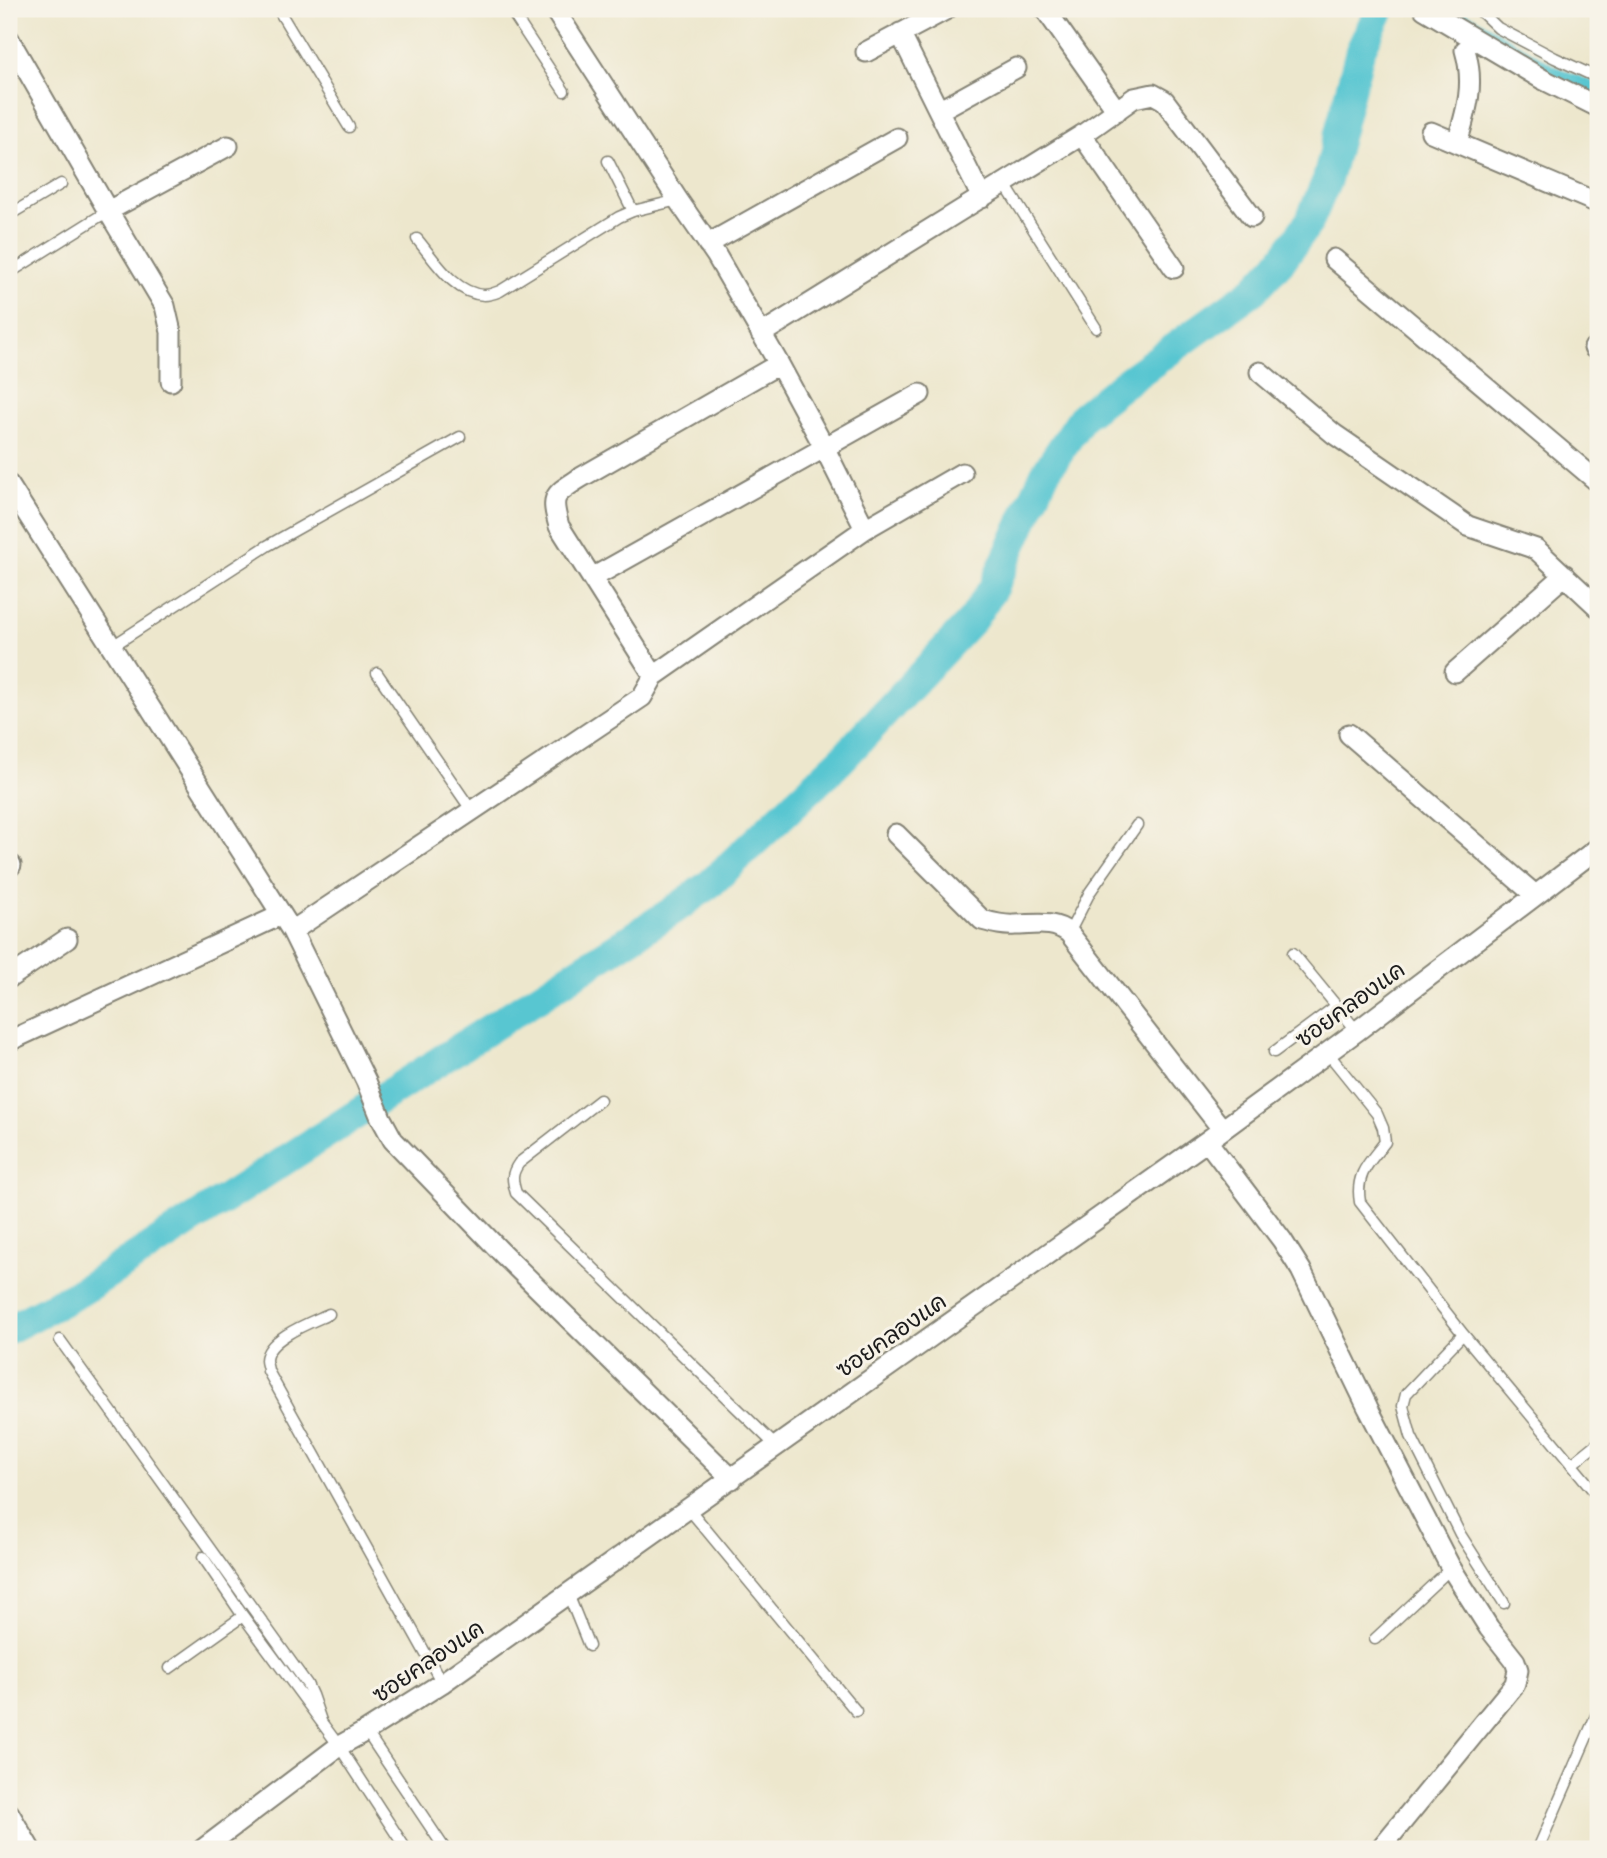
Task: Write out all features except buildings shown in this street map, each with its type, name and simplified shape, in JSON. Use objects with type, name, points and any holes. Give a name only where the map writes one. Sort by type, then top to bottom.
[{"type":"street","points":[[554,9],[708,244],[779,364],[865,529]]},
{"type":"street","points":[[866,52],[947,9]]},
{"type":"street","points":[[1045,9],[1117,111]]},
{"type":"street","points":[[1424,9],[1542,79],[1598,107]]},
{"type":"street","points":[[900,33],[982,198]]},
{"type":"street","points":[[9,39],[165,306],[171,332],[171,380]]},
{"type":"street","points":[[1457,142],[1470,85],[1465,50]]},
{"type":"street","points":[[940,110],[1016,68]]},
{"type":"street","points":[[761,334],[1082,135],[1134,98],[1153,94],[1164,100],[1252,217]]},
{"type":"street","points":[[1431,132],[1598,203]]},
{"type":"street","points":[[1082,135],[1174,268]]},
{"type":"street","points":[[708,244],[897,138]]},
{"type":"street","points":[[108,211],[228,146]]},
{"type":"street","points":[[1334,259],[1598,482]]},
{"type":"street","points":[[654,676],[559,526],[554,501],[559,492],[779,364]]},
{"type":"street","points":[[1260,372],[1334,434],[1468,526],[1536,549],[1598,607]]},
{"type":"street","points":[[592,578],[920,394]]},
{"type":"street","points":[[292,932],[635,702],[654,676],[865,529],[962,472]]},
{"type":"street","points":[[9,485],[292,932],[393,1140],[494,1245],[732,1479]]},
{"type":"street","points":[[1455,672],[1566,575]]},
{"type":"street","points":[[1349,734],[1535,895]]},
{"type":"street","points":[[896,834],[982,920],[1005,925],[1055,925],[1069,933],[1214,1135],[1301,1270],[1368,1408],[1451,1568],[1489,1628],[1515,1661],[1518,1670],[1515,1685],[1380,1849]]},
{"type":"street","name":"ซอยคลองแค","points":[[203,1849],[339,1746],[442,1683],[732,1479],[1357,1031],[1535,895],[1595,857]]},
{"type":"street","points":[[11,1036],[281,915]]},
{"type":"street","points":[[9,978],[67,939]]},
{"type":"street","points":[[9,1814],[30,1849]]},
{"type":"lane","points":[[278,9],[349,127]]},
{"type":"lane","points":[[510,9],[564,92]]},
{"type":"lane","points":[[1478,9],[1498,28],[1598,78]]},
{"type":"lane","points":[[608,161],[633,211]]},
{"type":"lane","points":[[1004,182],[1096,328]]},
{"type":"lane","points":[[9,215],[61,184]]},
{"type":"lane","points":[[417,239],[454,283],[466,291],[485,295],[500,291],[597,230],[633,211],[678,200]]},
{"type":"lane","points":[[9,273],[108,211]]},
{"type":"lane","points":[[111,647],[267,545],[460,437]]},
{"type":"lane","points":[[377,673],[472,811]]},
{"type":"lane","points":[[1069,933],[1090,892],[1137,825]]},
{"type":"lane","points":[[1293,953],[1357,1031]]},
{"type":"lane","points":[[1274,1052],[1336,1006]]},
{"type":"lane","points":[[1326,1052],[1377,1114],[1383,1128],[1385,1142],[1363,1172],[1357,1187],[1360,1202],[1463,1334],[1598,1496]]},
{"type":"lane","points":[[600,1100],[519,1163],[513,1172],[516,1193],[776,1447]]},
{"type":"lane","points":[[329,1314],[291,1332],[274,1345],[266,1357],[268,1371],[442,1683]]},
{"type":"lane","points":[[1463,1334],[1405,1394],[1403,1406],[1411,1436],[1460,1534],[1504,1603]]},
{"type":"lane","points":[[60,1340],[307,1685],[321,1721]]},
{"type":"lane","points":[[1572,1464],[1598,1443]]},
{"type":"lane","points":[[689,1509],[856,1711]]},
{"type":"lane","points":[[203,1557],[339,1746],[406,1849]]},
{"type":"lane","points":[[1375,1639],[1451,1568]]},
{"type":"lane","points":[[568,1594],[589,1646]]},
{"type":"lane","points":[[170,1668],[243,1616]]},
{"type":"lane","points":[[1538,1849],[1598,1711]]},
{"type":"lane","points":[[366,1731],[445,1849]]},
{"type":"waterway","points":[[9,1329],[80,1292],[674,910],[711,883],[842,759],[973,619],[993,588],[1045,473],[1083,416],[1254,290],[1282,260],[1309,222],[1327,180],[1360,51],[1380,9]]},
{"type":"waterway","points":[[1445,9],[1552,74],[1598,93]]}]
